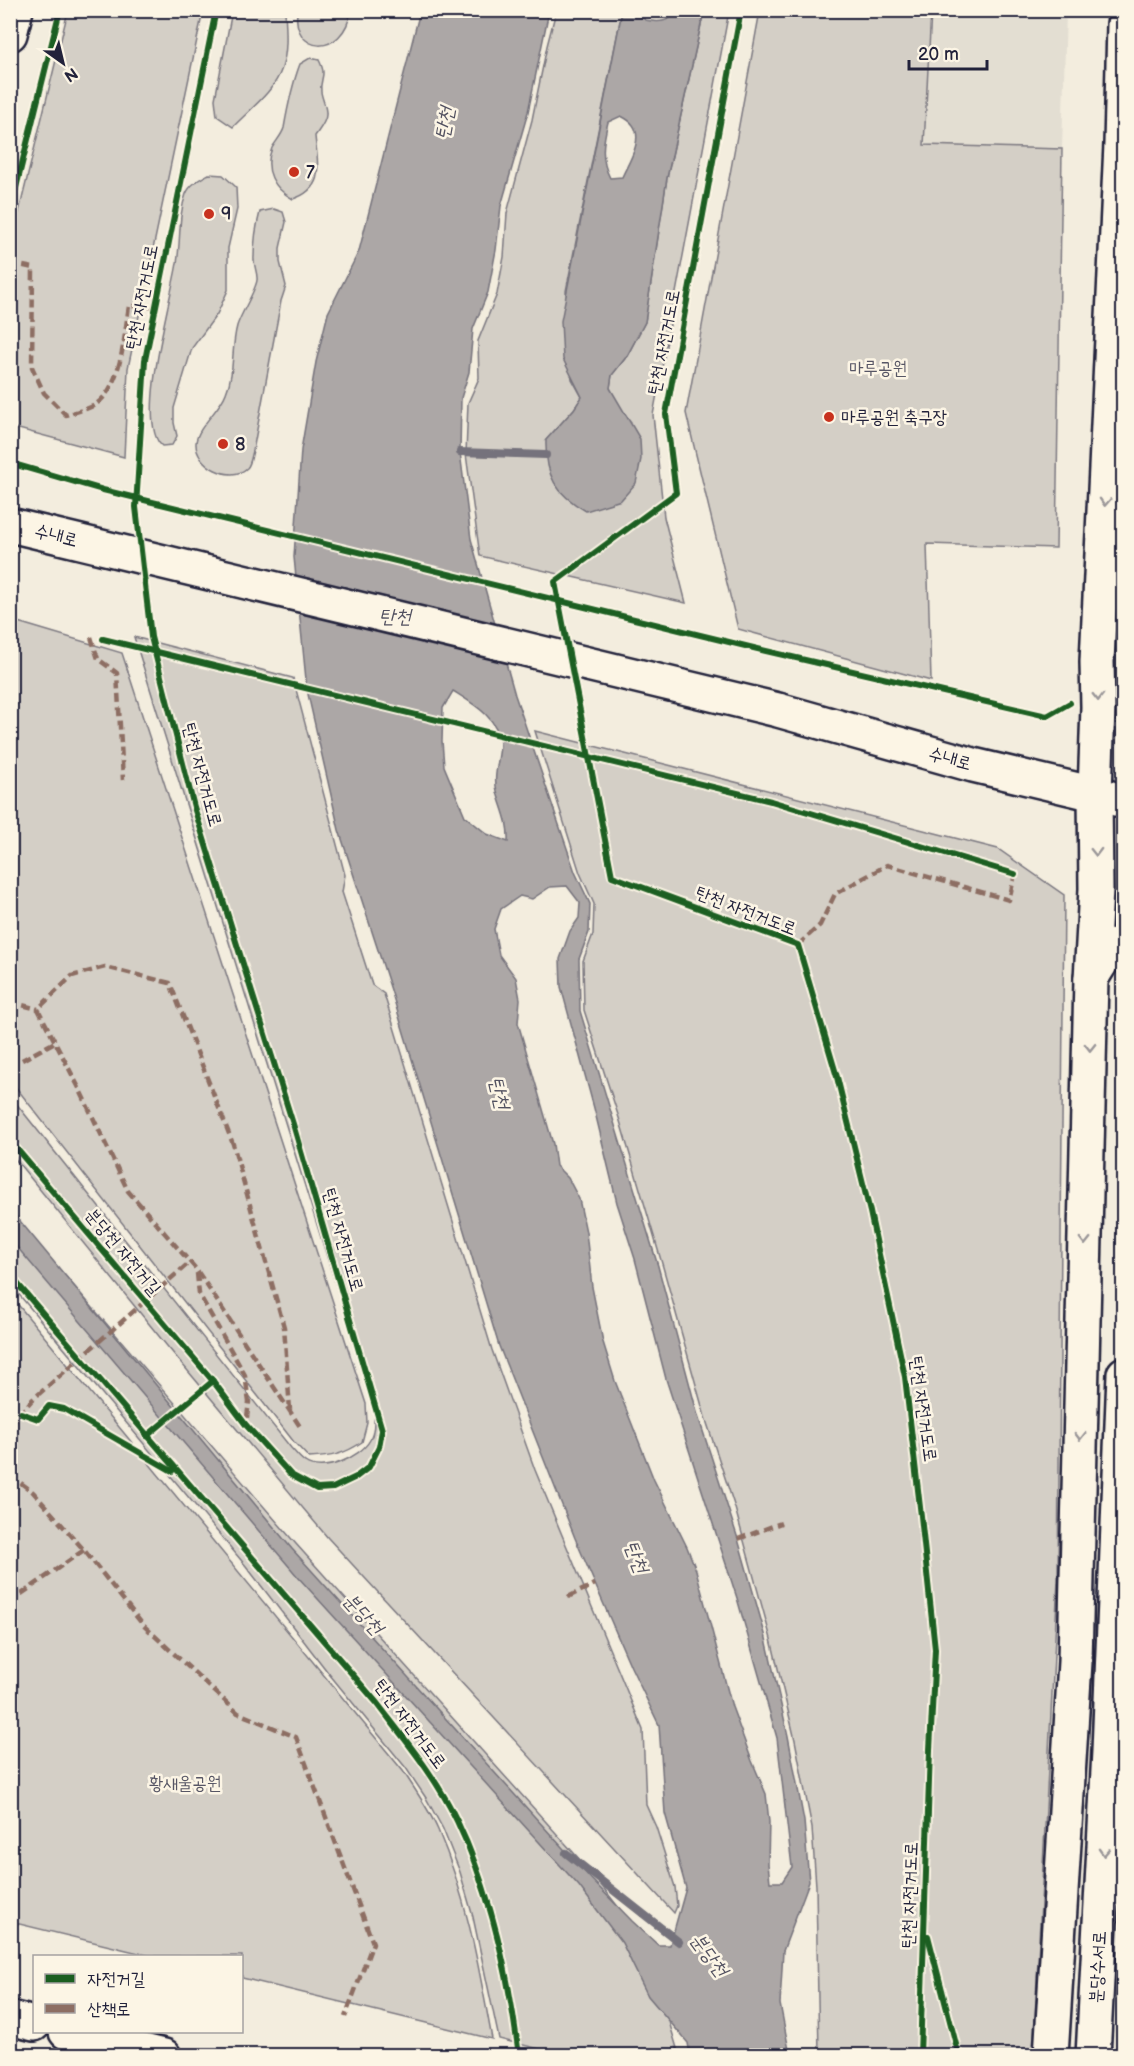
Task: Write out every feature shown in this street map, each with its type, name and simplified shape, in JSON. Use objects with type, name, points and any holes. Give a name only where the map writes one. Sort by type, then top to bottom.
[{"type":"main road","points":[[10,34],[16,10]]},
{"type":"main road","points":[[1051,2055],[1075,1662],[1091,979],[1096,889],[1109,797],[1098,648],[1124,24]]},
{"type":"main road","name":"수내로","points":[[10,525],[778,710],[973,765],[1109,797]]},
{"type":"main road","points":[[1098,648],[1112,669],[1124,679]]},
{"type":"main road","points":[[1091,979],[1104,958],[1124,941]]},
{"type":"main road","name":"분당수서로","points":[[1093,2055],[1109,1751],[1124,1374]]},
{"type":"main road","points":[[10,2018],[33,2024]]},
{"type":"main road","points":[[74,2033],[164,2055]]},
{"type":"shaded area","points":[[931,11],[1066,11],[1062,149],[924,145]]},
{"type":"green space","points":[[297,10],[351,11],[346,26],[338,37],[329,43],[319,45],[310,43],[302,36],[298,26]]},
{"type":"green space","points":[[68,11],[203,11],[128,368],[124,457],[11,427],[11,244]]},
{"type":"green space","points":[[232,11],[285,11],[286,32],[285,54],[278,77],[261,100],[233,127],[217,116],[215,99]]},
{"type":"green space","points":[[556,11],[622,11],[566,291],[572,379],[582,397],[546,440],[631,422],[619,406],[610,388],[612,375],[627,356],[645,322],[667,178],[704,11],[729,11],[653,415],[664,517],[686,603],[480,556],[466,454],[468,403],[479,378],[478,341],[497,294],[504,257],[507,213],[532,120]]},
{"type":"green space","name":"마루공원","points":[[760,11],[931,11],[924,145],[1062,149],[1056,548],[927,544],[931,681],[738,629],[686,413]]},
{"type":"green space","points":[[310,58],[319,60],[323,70],[321,92],[326,118],[315,136],[318,173],[315,181],[304,194],[293,199],[280,190],[272,178],[269,164],[272,148],[284,128],[290,95],[300,64]]},
{"type":"green space","points":[[209,174],[223,175],[236,187],[237,209],[228,248],[228,290],[217,314],[192,348],[174,408],[177,436],[172,445],[162,446],[155,433],[152,412],[154,387],[177,263],[182,211],[190,187]]},
{"type":"green space","points":[[274,209],[283,212],[286,222],[280,248],[280,262],[286,286],[281,301],[250,462],[247,468],[240,472],[223,473],[207,465],[201,458],[197,451],[197,437],[223,399],[229,385],[237,326],[257,280],[254,251],[260,212]]},
{"type":"green space","points":[[11,620],[122,653],[366,1404],[367,1423],[362,1442],[344,1452],[309,1458],[294,1442],[11,1081]]},
{"type":"green space","points":[[134,637],[293,678],[345,875],[342,892],[372,985],[384,994],[492,1350],[535,1470],[643,1730],[646,1805],[656,1827],[675,1887],[677,1906],[674,1913],[328,1538],[167,1346],[11,1154],[11,1097],[300,1458],[312,1465],[330,1465],[350,1458],[365,1447],[373,1433],[374,1408]]},
{"type":"green space","points":[[535,731],[998,849],[1064,895],[1058,1580],[1033,2055],[819,2055],[816,1886],[812,1828],[795,1740],[771,1639],[735,1508],[705,1417],[620,1121],[584,1010],[583,961],[593,934],[594,904],[580,873]]},
{"type":"green space","points":[[10,1216],[31,1236],[296,1544],[591,1872],[636,1930],[653,1968],[679,2055],[564,2055],[499,2039],[473,1917],[460,1872],[443,1829],[426,1798],[406,1768],[330,1675],[246,1566],[11,1285]]},
{"type":"green space","name":"황새울공원","points":[[10,1295],[403,1771],[417,1792],[438,1830],[457,1881],[471,1933],[492,2039],[243,1978],[243,1955],[147,1955],[11,1922]]},
{"type":"water","name":"탄천","points":[[420,11],[549,11],[528,112],[501,206],[488,292],[473,329],[469,372],[461,398],[460,452],[471,539],[515,695],[575,872],[590,904],[589,932],[579,959],[580,1011],[658,1266],[698,1416],[738,1539],[765,1634],[788,1736],[804,1821],[809,1882],[783,1951],[780,2004],[790,2055],[690,2055],[688,2043],[648,1996],[622,1943],[579,1886],[298,1577],[11,1240],[10,1209],[292,1549],[591,1879],[658,1945],[670,1945],[686,1888],[665,1813],[659,1725],[575,1538],[499,1346],[391,990],[339,830],[307,690],[294,557],[301,450],[316,362],[328,313],[359,251]],"holes":[[[453,691],[484,713],[496,727],[500,745],[496,786],[506,822],[508,842],[487,834],[465,816],[444,766],[443,708]],[[567,886],[580,903],[579,918],[570,931],[560,959],[561,987],[666,1379],[737,1598],[777,1738],[792,1867],[782,1882],[770,1882],[766,1794],[732,1707],[696,1570],[654,1480],[615,1381],[603,1342],[579,1199],[568,1178],[556,1166],[553,1144],[518,1023],[520,999],[516,978],[499,955],[494,929],[501,909],[520,896],[532,899],[550,887]]]},
{"type":"water","points":[[622,11],[639,11],[645,20],[664,21],[679,11],[704,11],[667,178],[645,322],[627,356],[612,375],[610,388],[640,439],[641,459],[636,483],[621,500],[586,511],[567,498],[554,483],[546,453],[546,440],[582,397],[563,359],[561,321]],"holes":[[[621,116],[632,124],[636,131],[636,144],[622,177],[610,178],[604,157],[606,129],[608,122]]]},
{"type":"waterway","points":[[460,452],[546,455]]},
{"type":"waterway","name":"분당천","points":[[566,1853],[679,1942]]},
{"type":"marked path","points":[[10,263],[33,268],[32,367],[44,393],[66,415],[93,406],[110,388],[120,361],[129,306],[155,307]]},
{"type":"marked path","points":[[91,637],[98,659],[117,673],[123,780]]},
{"type":"marked path","points":[[798,945],[820,925],[835,894],[887,865],[1009,900],[1015,874]]},
{"type":"marked path","points":[[290,1410],[284,1327],[233,1144],[170,983],[105,967],[72,976],[38,1009],[128,1191],[196,1269],[301,1428]]},
{"type":"marked path","points":[[10,1002],[38,1009]]},
{"type":"marked path","points":[[22,1060],[55,1042]]},
{"type":"marked path","points":[[10,1425],[32,1400],[190,1262]]},
{"type":"marked path","points":[[197,1273],[199,1294],[245,1375],[249,1402],[246,1425]]},
{"type":"marked path","points":[[10,1475],[33,1492],[84,1550],[143,1625],[238,1713],[296,1737],[373,1943],[345,2017]]},
{"type":"marked path","points":[[738,1539],[781,1523]]},
{"type":"marked path","points":[[10,1602],[84,1550]]},
{"type":"marked path","points":[[568,1597],[595,1584]]},
{"type":"cycle path","points":[[10,212],[60,10]]},
{"type":"cycle path","name":"탄천 자전거도로","points":[[10,1141],[213,1381],[246,1425],[291,1475],[317,1489],[333,1488],[356,1477],[369,1467],[379,1447],[382,1430],[293,1124],[194,807],[151,637],[136,507],[145,360],[216,10]]},
{"type":"cycle path","name":"탄천 자전거도로","points":[[741,10],[666,414],[676,493],[555,582],[612,876],[798,945],[837,1077],[870,1212],[905,1377],[935,1649],[920,2056]]},
{"type":"cycle path","points":[[10,463],[103,490],[766,651],[1047,716],[1070,703]]},
{"type":"cycle path","points":[[103,639],[771,801],[1015,874]]},
{"type":"cycle path","name":"탄천 자전거도로","points":[[10,1275],[377,1703],[431,1775],[457,1821],[480,1877],[504,1966],[519,2056]]},
{"type":"cycle path","points":[[147,1436],[213,1381]]},
{"type":"cycle path","points":[[21,1413],[38,1419],[49,1406],[64,1409],[172,1471]]},
{"type":"cycle path","name":"탄천 자전거도로","points":[[928,1936],[959,2056]]},
{"type":"place","name":"7","points":[[294,172]]},
{"type":"place","name":"9","points":[[209,214]]},
{"type":"place","name":"마루공원 축구장","points":[[829,417]]},
{"type":"place","name":"8","points":[[223,444]]}]
